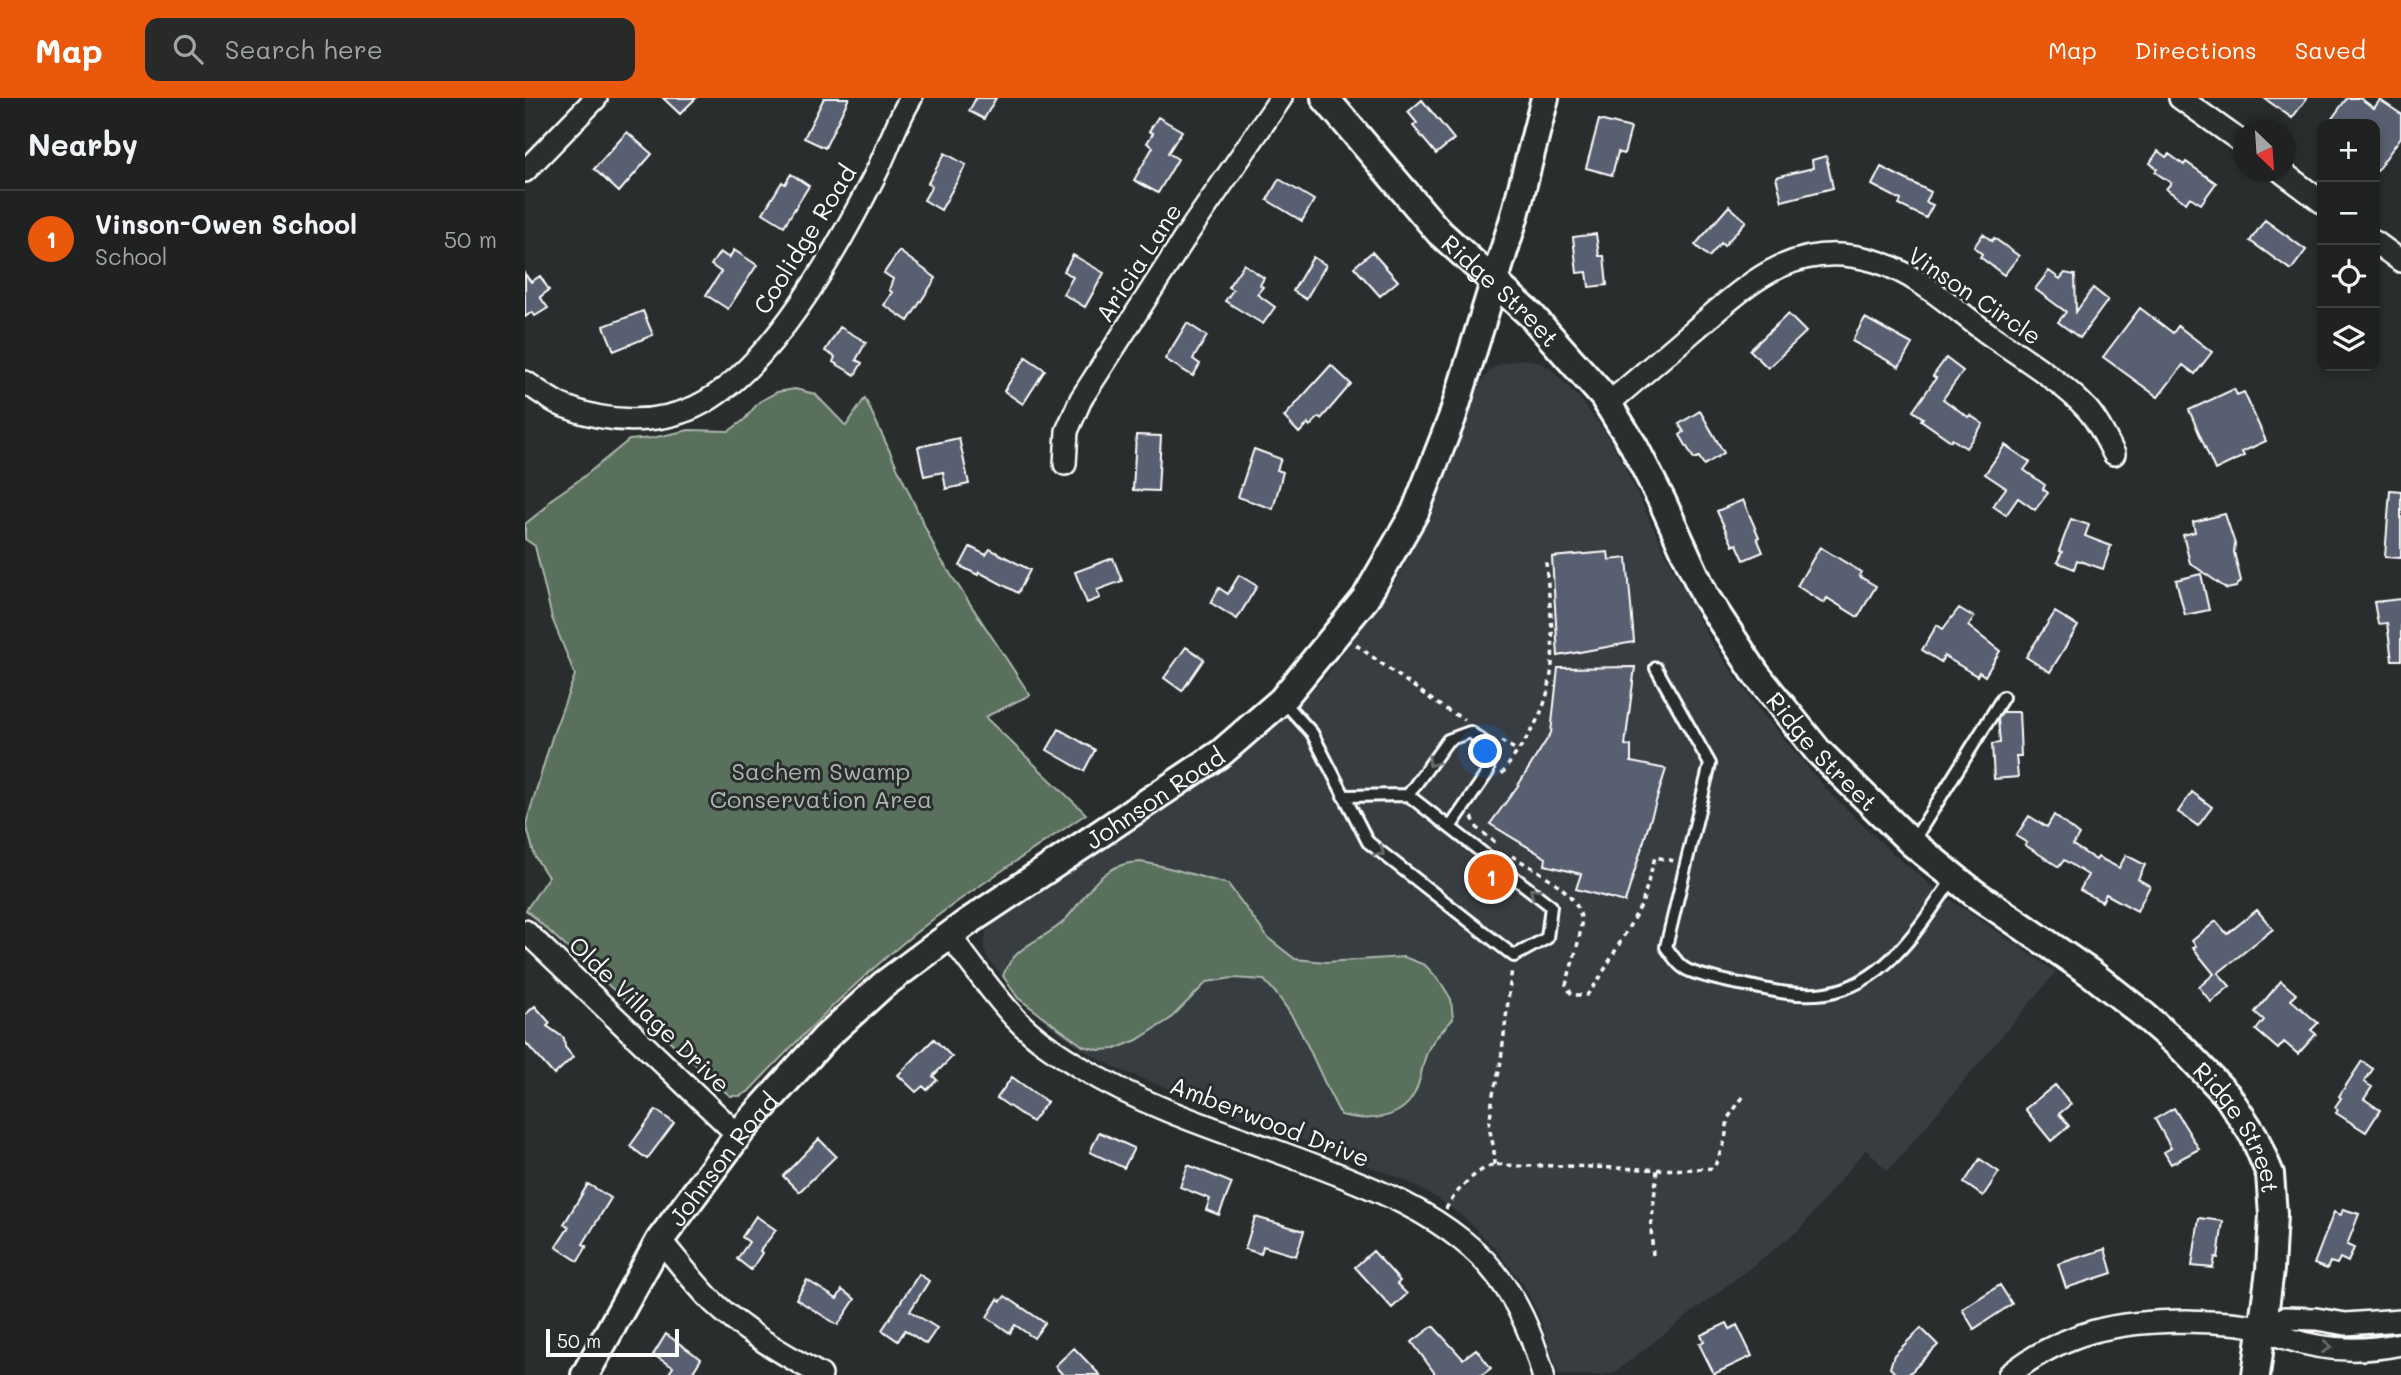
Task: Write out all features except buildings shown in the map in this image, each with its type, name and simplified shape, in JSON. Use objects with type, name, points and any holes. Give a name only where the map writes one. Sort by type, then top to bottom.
[{"type":"street","points":[[525,171],[596,98]]},
{"type":"street","name":"Coolidge Road","points":[[525,382],[563,406],[602,418],[638,420],[667,417],[726,388],[756,359],[810,289],[854,216],[911,98]]},
{"type":"street","name":"Aricia Lane","points":[[1065,464],[1067,431],[1081,399],[1188,233],[1280,98]]},
{"type":"street","name":"Ridge Street","points":[[1325,98],[1439,232],[1531,315],[1608,404],[1634,446],[1663,503],[1705,596],[1756,674],[1818,751],[1912,844],[2139,1011],[2183,1049],[2227,1095],[2254,1136],[2270,1174],[2273,1215],[2270,1270],[2256,1375]]},
{"type":"street","name":"Johnson Road","points":[[585,1375],[660,1240],[738,1135],[826,1037],[883,985],[949,935],[1211,760],[1282,700],[1365,599],[1415,512],[1452,418],[1515,215],[1545,98]]},
{"type":"street","points":[[2180,98],[2233,136]]},
{"type":"street","points":[[2295,182],[2317,198]]},
{"type":"street","points":[[2379,245],[2401,261]]},
{"type":"street","name":"Vinson Circle","points":[[1608,404],[1764,273],[1803,259],[1833,255],[1853,256],[1876,261],[1915,281],[2065,389],[2092,415],[2114,454]]},
{"type":"street","name":"Olde Village Drive","points":[[525,931],[738,1135]]},
{"type":"street","name":"Amberwood Drive","points":[[949,935],[1016,1018],[1047,1046],[1085,1070],[1151,1102],[1378,1191],[1439,1223],[1465,1242],[1497,1276],[1519,1310],[1537,1352],[1543,1375]]},
{"type":"street","points":[[660,1240],[713,1301],[734,1320],[783,1354],[821,1375]]},
{"type":"street","points":[[2262,1328],[2285,1318],[2316,1318],[2346,1325],[2401,1320]]},
{"type":"street","points":[[2009,1375],[2032,1357],[2076,1335],[2110,1326],[2146,1321],[2207,1322],[2262,1328],[2285,1338],[2335,1349],[2377,1349],[2401,1344]]},
{"type":"lane","points":[[1656,668],[1710,764],[1667,947],[1684,968],[1735,983],[1790,994],[1827,993],[1859,982],[1887,964],[1914,934],[1954,877]]},
{"type":"lane","points":[[1912,844],[2003,696]]},
{"type":"lane","points":[[1282,700],[1312,733],[1343,796],[1368,842],[1514,956],[1548,939],[1551,906],[1408,795],[1343,796]]},
{"type":"lane","points":[[1408,795],[1448,740],[1470,732],[1489,746],[1488,772],[1451,826]]},
{"type":"path","points":[[1498,780],[1530,733],[1546,699],[1553,662],[1546,562]]},
{"type":"path","points":[[1338,632],[1443,707],[1475,726]]},
{"type":"path","points":[[1496,738],[1518,751]]},
{"type":"path","points":[[1478,808],[1472,817],[1478,829],[1498,845]]},
{"type":"path","points":[[1507,853],[1552,880],[1576,901],[1582,924],[1566,985],[1572,995],[1587,995],[1598,981],[1642,904],[1655,857],[1686,864]]},
{"type":"path","points":[[1494,1165],[1489,1127],[1493,1094],[1500,1068],[1514,956]]},
{"type":"path","points":[[1439,1223],[1452,1198],[1473,1177],[1494,1165],[1558,1164],[1677,1171],[1714,1168],[1725,1141],[1728,1118],[1743,1097]]},
{"type":"path","points":[[1653,1255],[1651,1218],[1657,1170]]},
{"type":"shaded area","points":[[1523,359],[1536,361],[1550,368],[1581,400],[1602,428],[1620,457],[1710,640],[1758,708],[1825,788],[1890,851],[1934,888],[2056,972],[1888,1171],[1866,1149],[1799,1230],[1615,1372],[1603,1375],[1559,1375],[1540,1318],[1523,1284],[1467,1220],[1437,1198],[1403,1179],[1120,1070],[1088,1053],[1050,1026],[1019,997],[988,959],[984,950],[986,932],[994,923],[1199,786],[1281,721],[1325,677],[1393,586],[1427,522],[1481,382],[1490,370],[1500,364]]},
{"type":"green space","name":"Sachem Swamp Conservation Area","points":[[795,389],[815,394],[846,426],[865,398],[938,555],[1030,695],[985,717],[1086,814],[936,917],[838,1001],[748,1092],[740,1096],[730,1096],[526,910],[548,877],[535,857],[526,824],[553,734],[575,675],[552,618],[535,546],[525,539],[525,524],[545,508],[550,500],[629,440],[689,430],[729,431],[744,420],[759,402],[777,392]]},
{"type":"green space","points":[[1140,862],[1228,884],[1268,938],[1295,959],[1326,962],[1404,957],[1425,965],[1440,981],[1451,999],[1453,1019],[1429,1048],[1418,1085],[1403,1108],[1374,1118],[1341,1115],[1298,1027],[1264,980],[1233,978],[1207,982],[1170,1019],[1137,1040],[1115,1049],[1099,1050],[1083,1046],[1018,998],[1003,976],[1014,957],[1062,923],[1102,876],[1120,865]]},
{"type":"place","name":"Vinson-Owen School","points":[[1491,877]]}]
